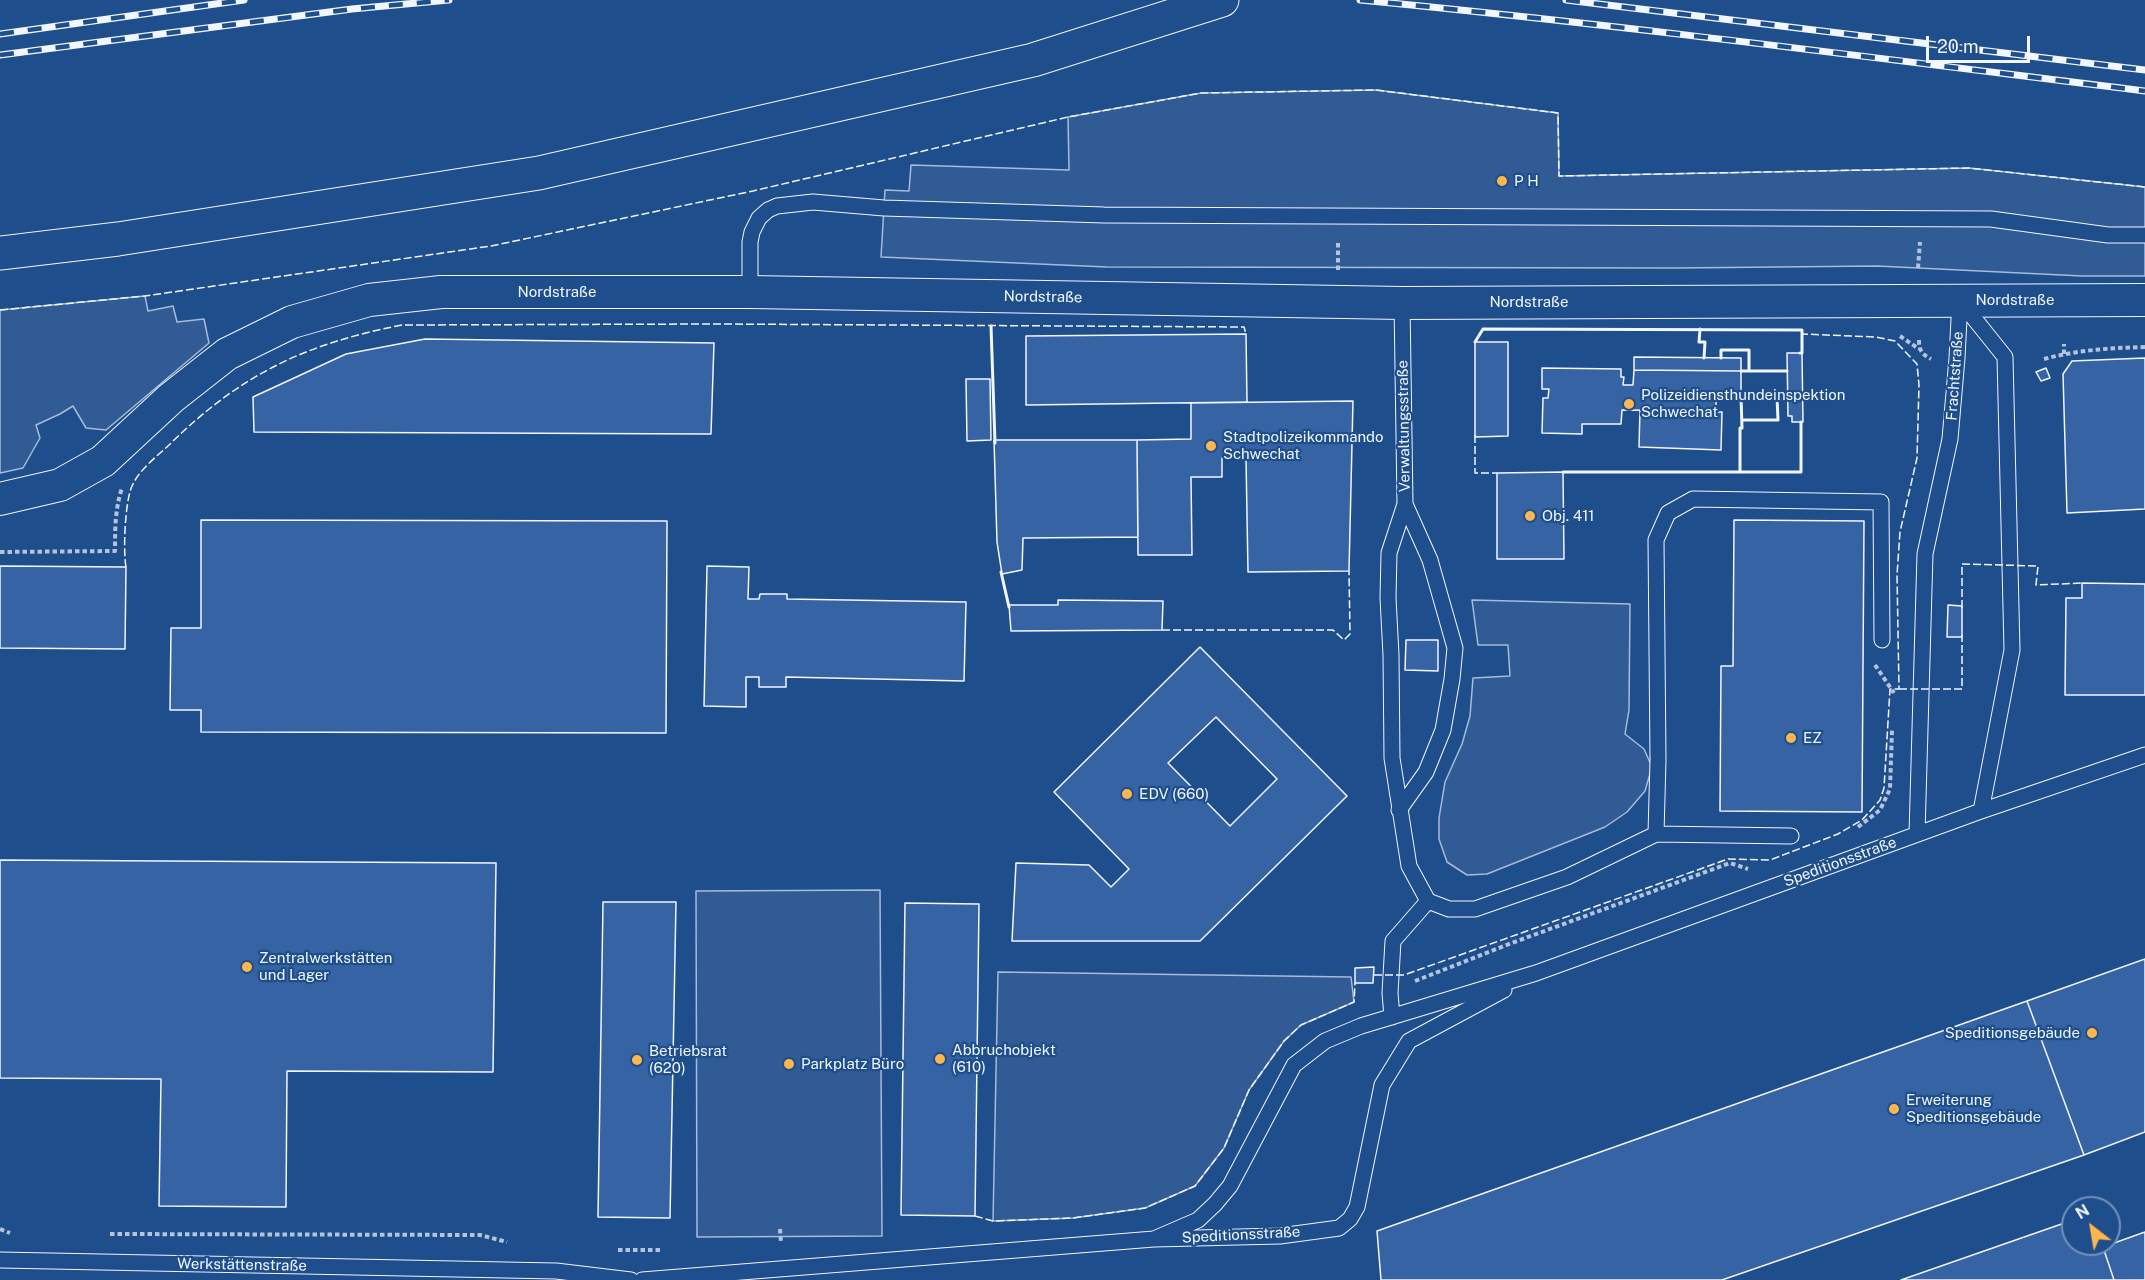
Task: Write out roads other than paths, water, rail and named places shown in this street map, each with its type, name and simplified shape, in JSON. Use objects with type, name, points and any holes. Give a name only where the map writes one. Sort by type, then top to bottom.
[{"type":"main road","points":[[0,253],[117,239],[539,173],[1033,60],[1222,0]]},
{"type":"street","name":"Nordstraße","points":[[0,499],[60,485],[104,461],[171,398],[226,354],[292,322],[369,300],[441,292],[750,292],[1402,303],[2145,300]]},
{"type":"lane","points":[[750,292],[752,232],[759,218],[777,206],[813,202],[884,208],[1104,215],[1991,219],[2108,235],[2145,235]]},
{"type":"lane","name":"Frachtstraße","points":[[1960,300],[2005,357],[2012,650],[1981,811]]},
{"type":"lane","name":"Frachtstraße","points":[[1917,834],[1924,554],[1950,439],[1960,300]]},
{"type":"lane","name":"Verwaltungsstraße","points":[[1402,303],[1405,504],[1389,553],[1388,598],[1392,758],[1410,866],[1428,902]]},
{"type":"lane","points":[[1656,834],[1658,760],[1656,540],[1668,513],[1694,499],[1881,502],[1882,640]]},
{"type":"lane","points":[[1399,810],[1426,772],[1443,730],[1455,648],[1430,560],[1405,504]]},
{"type":"lane","name":"Speditionsstraße","points":[[1154,1239],[1198,1220],[1215,1204],[1230,1186],[1294,1065],[1325,1041],[1392,1017],[1536,973],[1981,811],[2145,755]]},
{"type":"lane","points":[[1392,1017],[1390,993],[1393,941],[1428,902],[1449,909],[1475,909],[1567,876],[1656,834],[1791,836]]},
{"type":"lane","name":"Speditionsstraße","points":[[642,1280],[1154,1239],[1280,1236],[1339,1228],[1350,1219],[1357,1207],[1382,1085],[1409,1041],[1536,973]]},
{"type":"lane","name":"Werkstättenstraße","points":[[0,1260],[556,1271],[631,1280]]},
{"type":"railway","points":[[0,34],[244,0]]},
{"type":"railway","points":[[0,55],[352,9],[449,0]]},
{"type":"railway","points":[[1360,0],[1655,31],[2145,91]]},
{"type":"railway","points":[[1566,0],[2145,70]]},
{"type":"place","name":"P H","points":[[1502,181]]},
{"type":"place","name":"Polizeidiensthundeinspektion Schwechat","points":[[1629,404]]},
{"type":"place","name":"Stadtpolizeikommando Schwechat","points":[[1211,446]]},
{"type":"place","name":"Obj. 411","points":[[1530,516]]},
{"type":"place","name":"EZ","points":[[1791,738]]},
{"type":"place","name":"EDV (660)","points":[[1127,794]]},
{"type":"place","name":"Zentralwerkstätten und Lager","points":[[247,967]]},
{"type":"place","name":"Speditionsgebäude","points":[[2092,1033]]},
{"type":"place","name":"Abbruchobjekt (610)","points":[[940,1059]]},
{"type":"place","name":"Betriebsrat (620)","points":[[637,1060]]},
{"type":"place","name":"Parkplatz Büro","points":[[789,1064]]},
{"type":"place","name":"Erweiterung Speditionsgebäude","points":[[1894,1109]]}]
